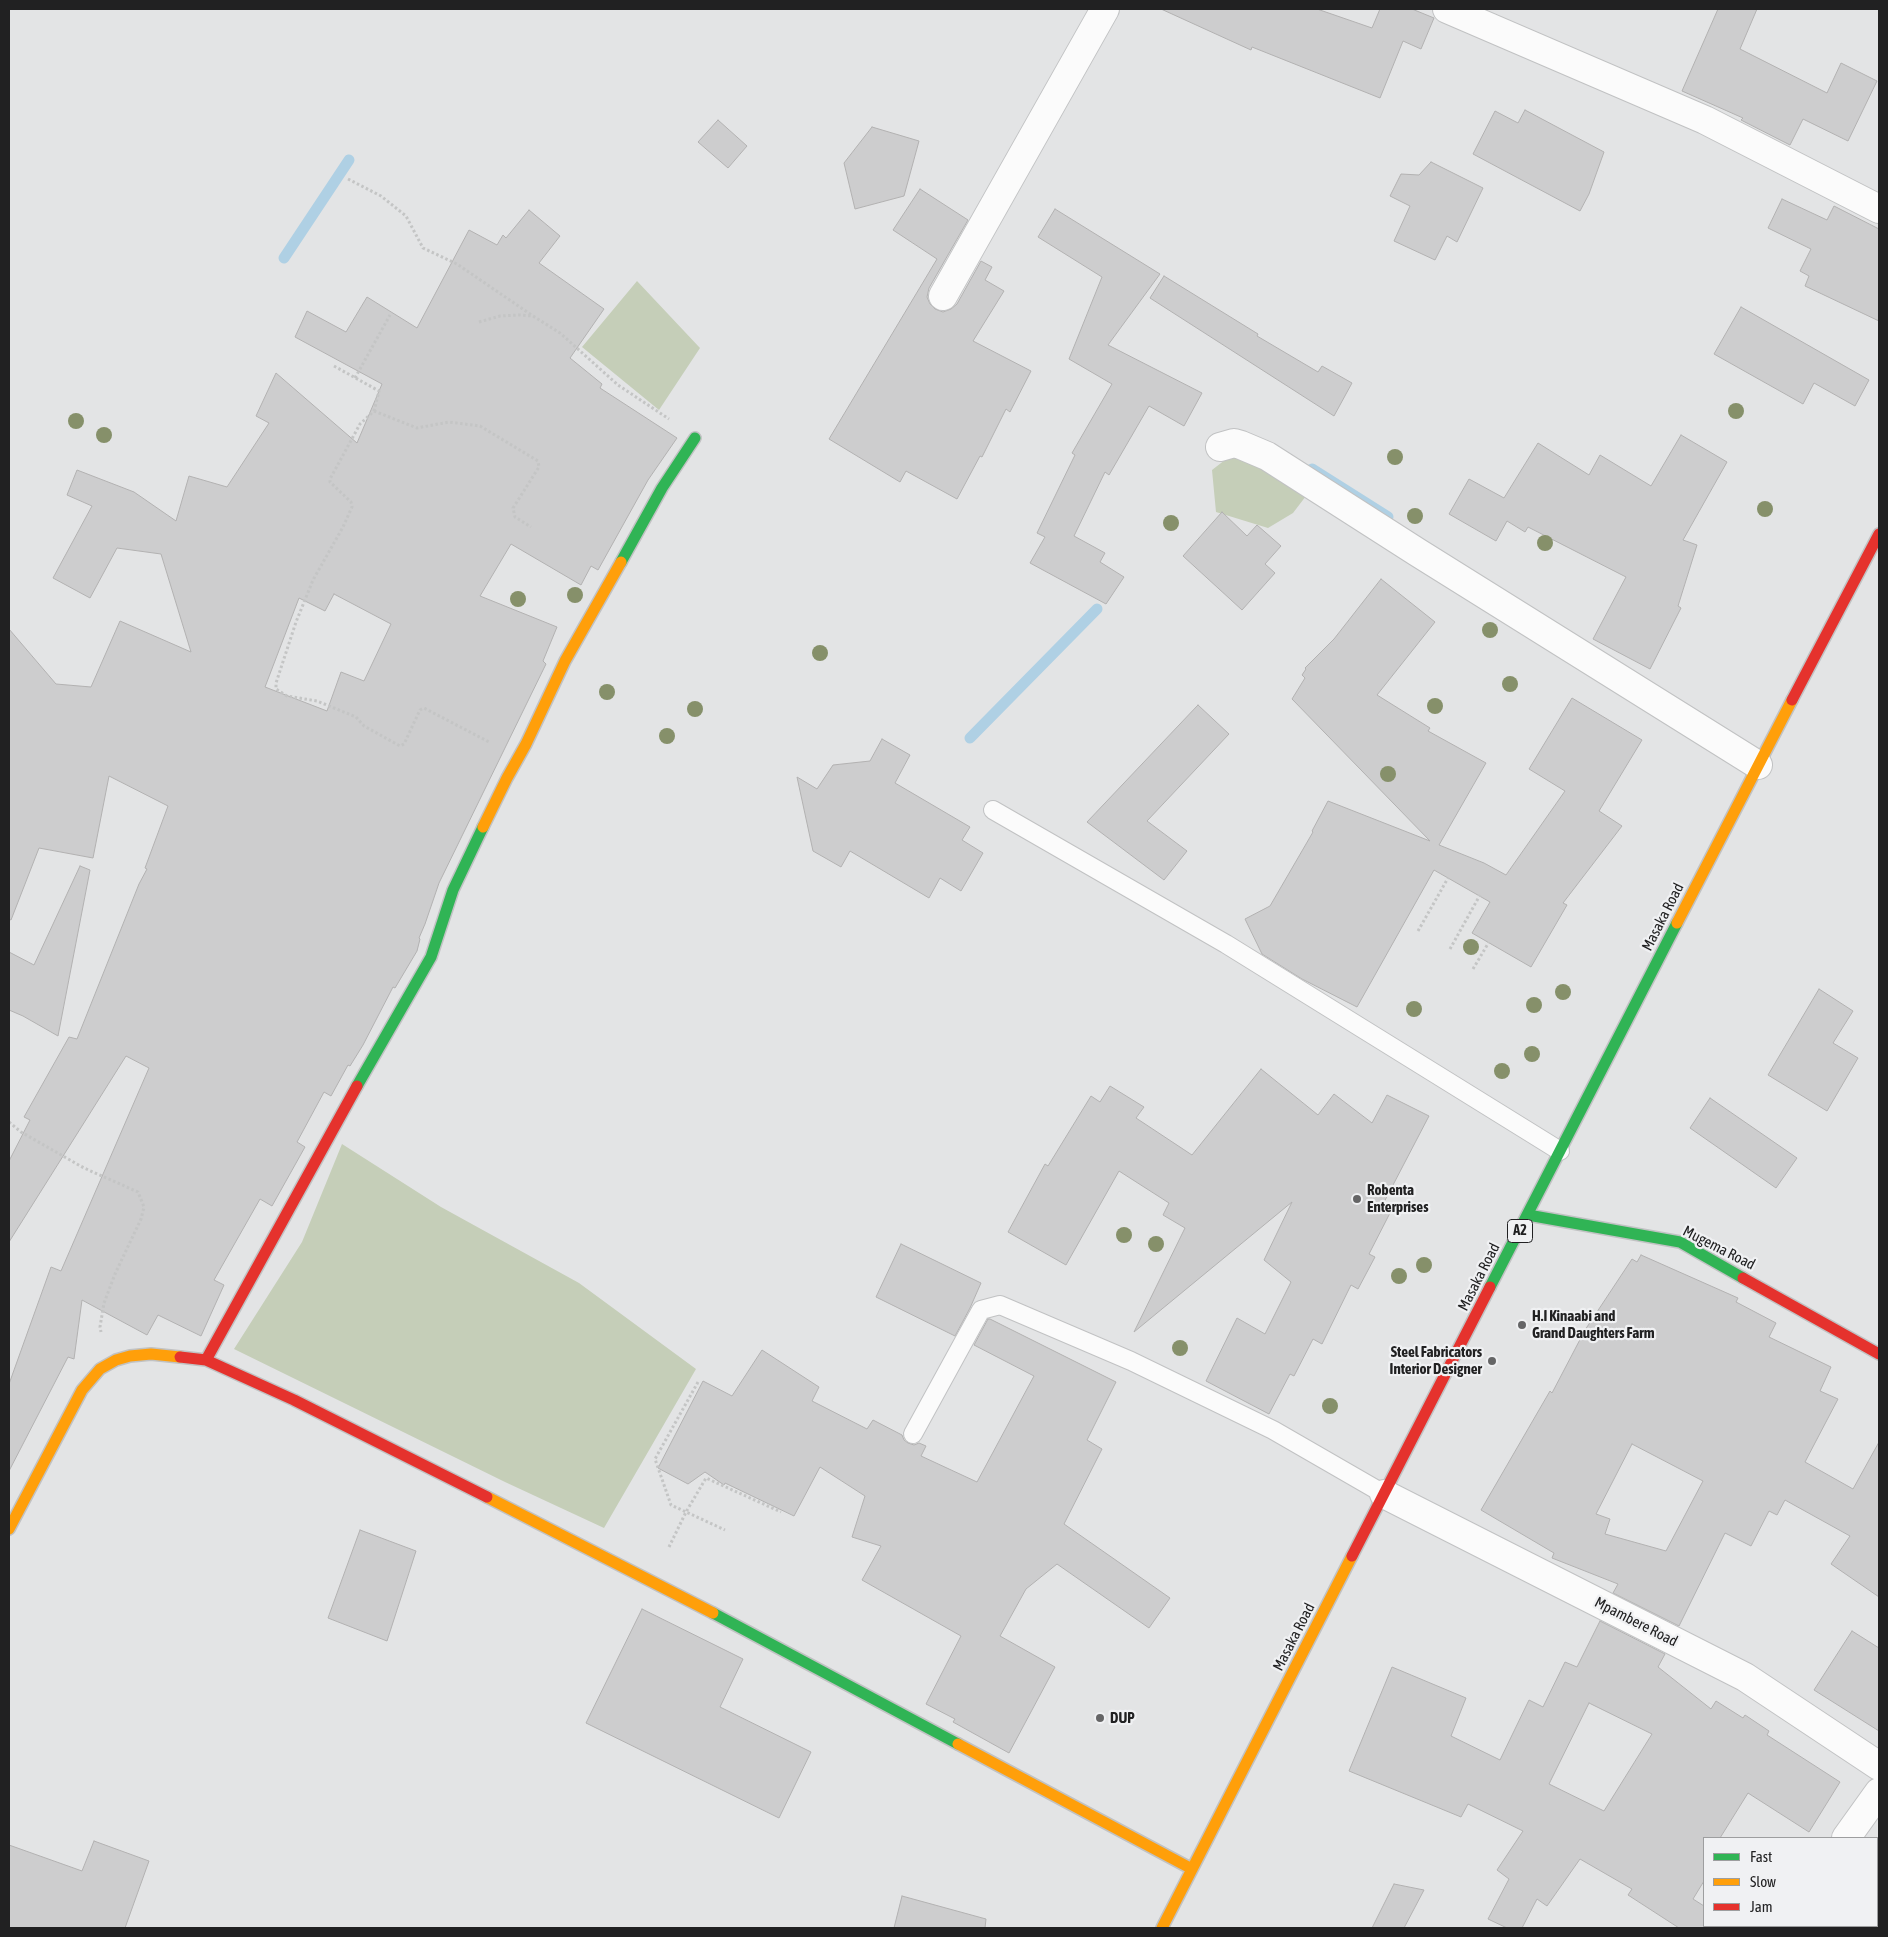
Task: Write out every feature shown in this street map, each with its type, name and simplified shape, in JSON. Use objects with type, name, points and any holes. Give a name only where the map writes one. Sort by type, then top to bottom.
[{"type":"street","points":[[943,296],[1104,9]]},
{"type":"street","points":[[1447,9],[1705,120],[1879,209]]},
{"type":"street","points":[[206,1360],[335,1125],[431,957],[453,890],[565,662],[662,488],[695,438]]},
{"type":"street","points":[[1220,447],[1234,443],[1241,444],[1267,456],[1758,765]]},
{"type":"street","name":"Masaka Road","points":[[1162,1928],[1758,765],[1879,534]]},
{"type":"street","name":"Mugema Road","points":[[1528,1215],[1680,1242],[1879,1354]]},
{"type":"street","points":[[9,1529],[82,1390],[100,1369],[116,1360],[130,1356],[151,1354],[206,1360],[294,1400],[686,1598],[1192,1869]]},
{"type":"street","name":"Mpambere Road","points":[[1384,1494],[1745,1677],[1879,1766]]},
{"type":"street","points":[[1847,1837],[1879,1792]]},
{"type":"lane","points":[[993,810],[1226,944],[1560,1151]]},
{"type":"lane","points":[[913,1434],[981,1310],[1000,1306],[1131,1361],[1273,1430],[1384,1494]]},
{"type":"path","points":[[348,179],[381,196],[406,216],[424,248],[457,264],[560,333],[618,385],[663,416],[694,433],[695,438]]},
{"type":"path","points":[[480,322],[500,316],[519,314],[533,316]]},
{"type":"path","points":[[355,378],[390,315]]},
{"type":"path","points":[[334,366],[379,391],[374,411],[360,424],[332,475],[330,482],[351,502],[352,507],[313,580],[296,622],[276,689],[287,696],[316,701],[356,716],[364,726],[400,746],[404,744],[420,710],[424,708],[519,758]]},
{"type":"path","points":[[374,411],[417,428],[449,422],[480,426],[538,461],[538,467],[513,508],[515,517],[531,527]]},
{"type":"path","points":[[1418,931],[1448,878]]},
{"type":"path","points":[[1450,949],[1480,896]]},
{"type":"path","points":[[1473,969],[1488,942]]},
{"type":"path","points":[[9,1122],[21,1132],[84,1168],[138,1192],[144,1207],[141,1219],[106,1295],[100,1327],[103,1344],[116,1360]]},
{"type":"path","points":[[698,1382],[654,1459],[671,1505],[725,1530]]},
{"type":"path","points":[[669,1547],[686,1512],[706,1478],[780,1512]]},
{"type":"green space","points":[[637,281],[700,348],[659,410],[582,347]]},
{"type":"green space","points":[[1234,453],[1271,463],[1306,496],[1293,513],[1268,528],[1216,512],[1212,470]]},
{"type":"green space","points":[[342,1144],[441,1207],[579,1283],[696,1369],[604,1528],[505,1482],[234,1349],[302,1242]]},
{"type":"building","points":[[1161,9],[1317,9],[1372,28],[1380,9],[1412,9],[1434,18],[1421,49],[1403,41],[1380,98],[1252,47],[1251,50]]},
{"type":"building","points":[[1718,9],[1757,9],[1740,49],[1827,93],[1841,63],[1877,81],[1848,141],[1803,119],[1790,145],[1741,120],[1743,118],[1682,91]]},
{"type":"building","points":[[1525,110],[1604,152],[1589,194],[1580,211],[1473,154],[1495,111],[1518,123]]},
{"type":"building","points":[[718,120],[747,146],[728,168],[698,142]]},
{"type":"building","points":[[872,127],[919,141],[904,196],[855,209],[844,163]]},
{"type":"building","points":[[1431,162],[1483,188],[1457,242],[1447,236],[1435,260],[1394,241],[1410,206],[1390,196],[1401,174],[1419,175]]},
{"type":"building","points":[[920,189],[968,220],[929,288],[927,297],[930,304],[935,309],[943,312],[951,309],[957,304],[981,261],[992,267],[985,280],[1004,291],[973,341],[1031,371],[1010,412],[1006,409],[982,457],[980,456],[957,499],[906,471],[900,482],[829,439],[937,259],[893,230]]},
{"type":"building","points":[[1782,199],[1827,220],[1834,206],[1879,229],[1879,321],[1805,286],[1809,276],[1800,271],[1811,249],[1768,228]]},
{"type":"building","points":[[1055,209],[1160,274],[1108,345],[1202,393],[1184,426],[1149,406],[1109,475],[1105,472],[1074,536],[1105,553],[1100,562],[1124,577],[1106,604],[1030,563],[1045,537],[1037,533],[1075,455],[1072,453],[1112,384],[1069,359],[1102,277],[1038,237]]},
{"type":"building","points":[[529,210],[560,236],[539,263],[604,309],[570,358],[602,384],[600,388],[677,438],[648,480],[598,570],[591,566],[581,585],[511,544],[480,596],[557,627],[543,661],[546,664],[439,883],[419,938],[417,951],[395,988],[393,987],[363,1045],[350,1066],[348,1065],[331,1096],[324,1092],[297,1142],[305,1147],[272,1206],[260,1199],[214,1280],[224,1285],[201,1336],[158,1315],[147,1335],[82,1300],[74,1359],[68,1357],[9,1471],[9,1384],[51,1267],[61,1271],[149,1068],[126,1056],[9,1242],[9,1161],[30,1120],[24,1117],[69,1037],[77,1039],[139,884],[147,869],[145,868],[168,806],[109,776],[93,858],[39,848],[11,920],[9,919],[9,629],[56,684],[91,687],[120,621],[191,652],[161,554],[117,548],[90,598],[53,578],[92,506],[67,495],[77,470],[134,492],[176,521],[189,476],[227,487],[269,423],[256,416],[276,373],[357,443],[382,384],[295,337],[307,311],[346,332],[367,297],[417,328],[469,230],[497,245],[503,235],[506,238]],"holes":[[[334,594],[391,624],[364,681],[341,672],[327,711],[265,687],[299,598],[325,611]]]},
{"type":"building","points":[[1164,276],[1258,334],[1257,336],[1318,372],[1322,366],[1352,383],[1334,416],[1150,298]]},
{"type":"building","points":[[1741,307],[1869,380],[1855,406],[1814,383],[1803,404],[1714,354]]},
{"type":"building","points":[[1681,435],[1727,462],[1683,540],[1697,545],[1678,606],[1681,608],[1650,669],[1593,639],[1626,577],[1528,527],[1525,532],[1507,521],[1496,541],[1449,514],[1469,479],[1504,498],[1538,443],[1589,475],[1600,455],[1651,486]]},
{"type":"building","points":[[1222,512],[1247,536],[1257,525],[1281,546],[1265,564],[1275,573],[1242,610],[1183,556]]},
{"type":"building","points":[[1381,579],[1435,622],[1377,695],[1430,728],[1428,731],[1486,763],[1439,845],[1484,863],[1506,875],[1565,791],[1529,769],[1572,698],[1642,740],[1599,811],[1622,826],[1563,903],[1567,905],[1531,967],[1472,933],[1490,902],[1434,870],[1357,1007],[1302,979],[1262,954],[1245,919],[1270,906],[1313,832],[1328,801],[1430,841],[1292,699],[1305,678],[1302,675],[1305,668],[1334,639]]},
{"type":"building","points":[[1198,705],[1229,734],[1147,821],[1187,851],[1164,880],[1087,822]]},
{"type":"building","points":[[882,739],[910,755],[895,783],[970,827],[962,840],[983,853],[961,891],[940,878],[929,898],[850,851],[841,867],[813,851],[797,777],[817,789],[833,765],[870,761]]},
{"type":"building","points":[[80,866],[90,870],[58,1036],[9,1010],[9,952],[34,965]]},
{"type":"building","points":[[1819,989],[1853,1011],[1833,1043],[1858,1058],[1827,1111],[1768,1075]]},
{"type":"building","points":[[1261,1069],[1318,1115],[1334,1094],[1372,1123],[1387,1095],[1429,1116],[1381,1208],[1390,1213],[1369,1254],[1375,1257],[1358,1289],[1351,1285],[1322,1344],[1313,1339],[1294,1376],[1290,1374],[1269,1414],[1206,1381],[1237,1318],[1265,1334],[1291,1282],[1264,1260],[1292,1202],[1134,1332],[1185,1228],[1163,1215],[1169,1203],[1119,1171],[1066,1265],[1008,1232],[1045,1164],[1048,1166],[1091,1096],[1100,1102],[1110,1086],[1144,1107],[1136,1118],[1192,1155]]},
{"type":"building","points":[[1710,1098],[1797,1158],[1776,1188],[1690,1128]]},
{"type":"building","points":[[901,1244],[981,1283],[955,1336],[876,1297]]},
{"type":"building","points":[[1641,1255],[1738,1298],[1736,1302],[1776,1323],[1769,1337],[1831,1367],[1820,1391],[1838,1399],[1805,1462],[1853,1489],[1879,1442],[1879,1597],[1831,1564],[1850,1536],[1785,1500],[1777,1515],[1769,1511],[1751,1546],[1725,1533],[1679,1626],[1613,1593],[1618,1584],[1552,1558],[1554,1553],[1481,1510],[1550,1391],[1552,1393],[1585,1330],[1632,1259],[1637,1262]],"holes":[[[1632,1444],[1703,1481],[1666,1551],[1605,1534],[1610,1519],[1596,1514]]]},
{"type":"building","points":[[988,1319],[1116,1382],[1087,1440],[1102,1449],[1064,1524],[1170,1598],[1149,1628],[1057,1564],[1026,1589],[1000,1636],[1055,1667],[1009,1753],[953,1722],[955,1719],[926,1704],[961,1636],[862,1580],[881,1546],[852,1537],[865,1496],[820,1467],[794,1516],[725,1483],[724,1485],[705,1472],[688,1484],[658,1468],[703,1381],[732,1396],[762,1350],[819,1387],[812,1401],[867,1429],[873,1420],[902,1435],[908,1443],[914,1445],[919,1443],[926,1446],[921,1456],[977,1482],[1034,1376],[974,1345]]},
{"type":"building","points":[[360,1530],[416,1551],[387,1641],[328,1618]]},
{"type":"building","points":[[642,1609],[743,1659],[720,1707],[811,1752],[779,1818],[586,1723]]},
{"type":"building","points":[[1600,1621],[1665,1654],[1658,1667],[1711,1709],[1716,1701],[1743,1718],[1745,1715],[1769,1731],[1767,1735],[1840,1782],[1809,1832],[1748,1793],[1721,1837],[1703,1837],[1703,1883],[1693,1899],[1703,1905],[1704,1928],[1679,1928],[1628,1895],[1632,1889],[1580,1859],[1547,1906],[1537,1899],[1522,1928],[1507,1928],[1488,1919],[1509,1879],[1497,1870],[1523,1831],[1468,1804],[1461,1817],[1349,1771],[1392,1667],[1466,1698],[1451,1736],[1500,1760],[1529,1700],[1543,1707],[1565,1662],[1577,1667]],"holes":[[[1589,1703],[1652,1734],[1604,1811],[1549,1784]]]},
{"type":"building","points":[[1852,1631],[1879,1648],[1879,1731],[1814,1690]]},
{"type":"building","points":[[94,1841],[149,1861],[125,1928],[9,1928],[9,1845],[82,1871]]},
{"type":"building","points":[[1394,1884],[1424,1890],[1404,1928],[1372,1928]]},
{"type":"building","points":[[902,1896],[986,1919],[985,1928],[894,1928]]},
{"type":"waterway","points":[[284,258],[349,160]]},
{"type":"waterway","points":[[1312,469],[1388,517]]},
{"type":"waterway","points":[[970,738],[1097,609]]},
{"type":"traffic: fast","points":[[621,562],[662,488],[695,438]]},
{"type":"traffic: fast","points":[[357,1086],[431,957],[453,890],[483,827]]},
{"type":"traffic: fast","points":[[1490,1287],[1677,923]]},
{"type":"traffic: fast","points":[[1528,1215],[1680,1242],[1743,1278]]},
{"type":"traffic: fast","points":[[713,1613],[958,1744]]},
{"type":"traffic: slow","points":[[483,827],[526,744],[565,661],[621,562]]},
{"type":"traffic: slow","points":[[1677,923],[1792,700]]},
{"type":"traffic: slow","points":[[9,1529],[82,1390],[100,1369],[116,1360],[130,1356],[151,1354],[180,1357]]},
{"type":"traffic: slow","points":[[487,1497],[713,1613]]},
{"type":"traffic: slow","points":[[1162,1928],[1352,1556]]},
{"type":"traffic: slow","points":[[958,1744],[1192,1869]]},
{"type":"traffic: jam","points":[[1792,700],[1879,534]]},
{"type":"traffic: jam","points":[[206,1360],[357,1086]]},
{"type":"traffic: jam","points":[[1743,1278],[1879,1354]]},
{"type":"traffic: jam","points":[[1352,1556],[1490,1287]]},
{"type":"traffic: jam","points":[[180,1357],[206,1360],[294,1400],[487,1497]]},
{"type":"place","name":"Robenta Enterprises","points":[[1357,1199]]},
{"type":"place","name":"H.I Kinaabi and Grand Daughters Farm","points":[[1522,1325]]},
{"type":"place","name":"Steel Fabricators Interior Designer","points":[[1492,1361]]},
{"type":"place","name":"DUP","points":[[1100,1718]]}]
